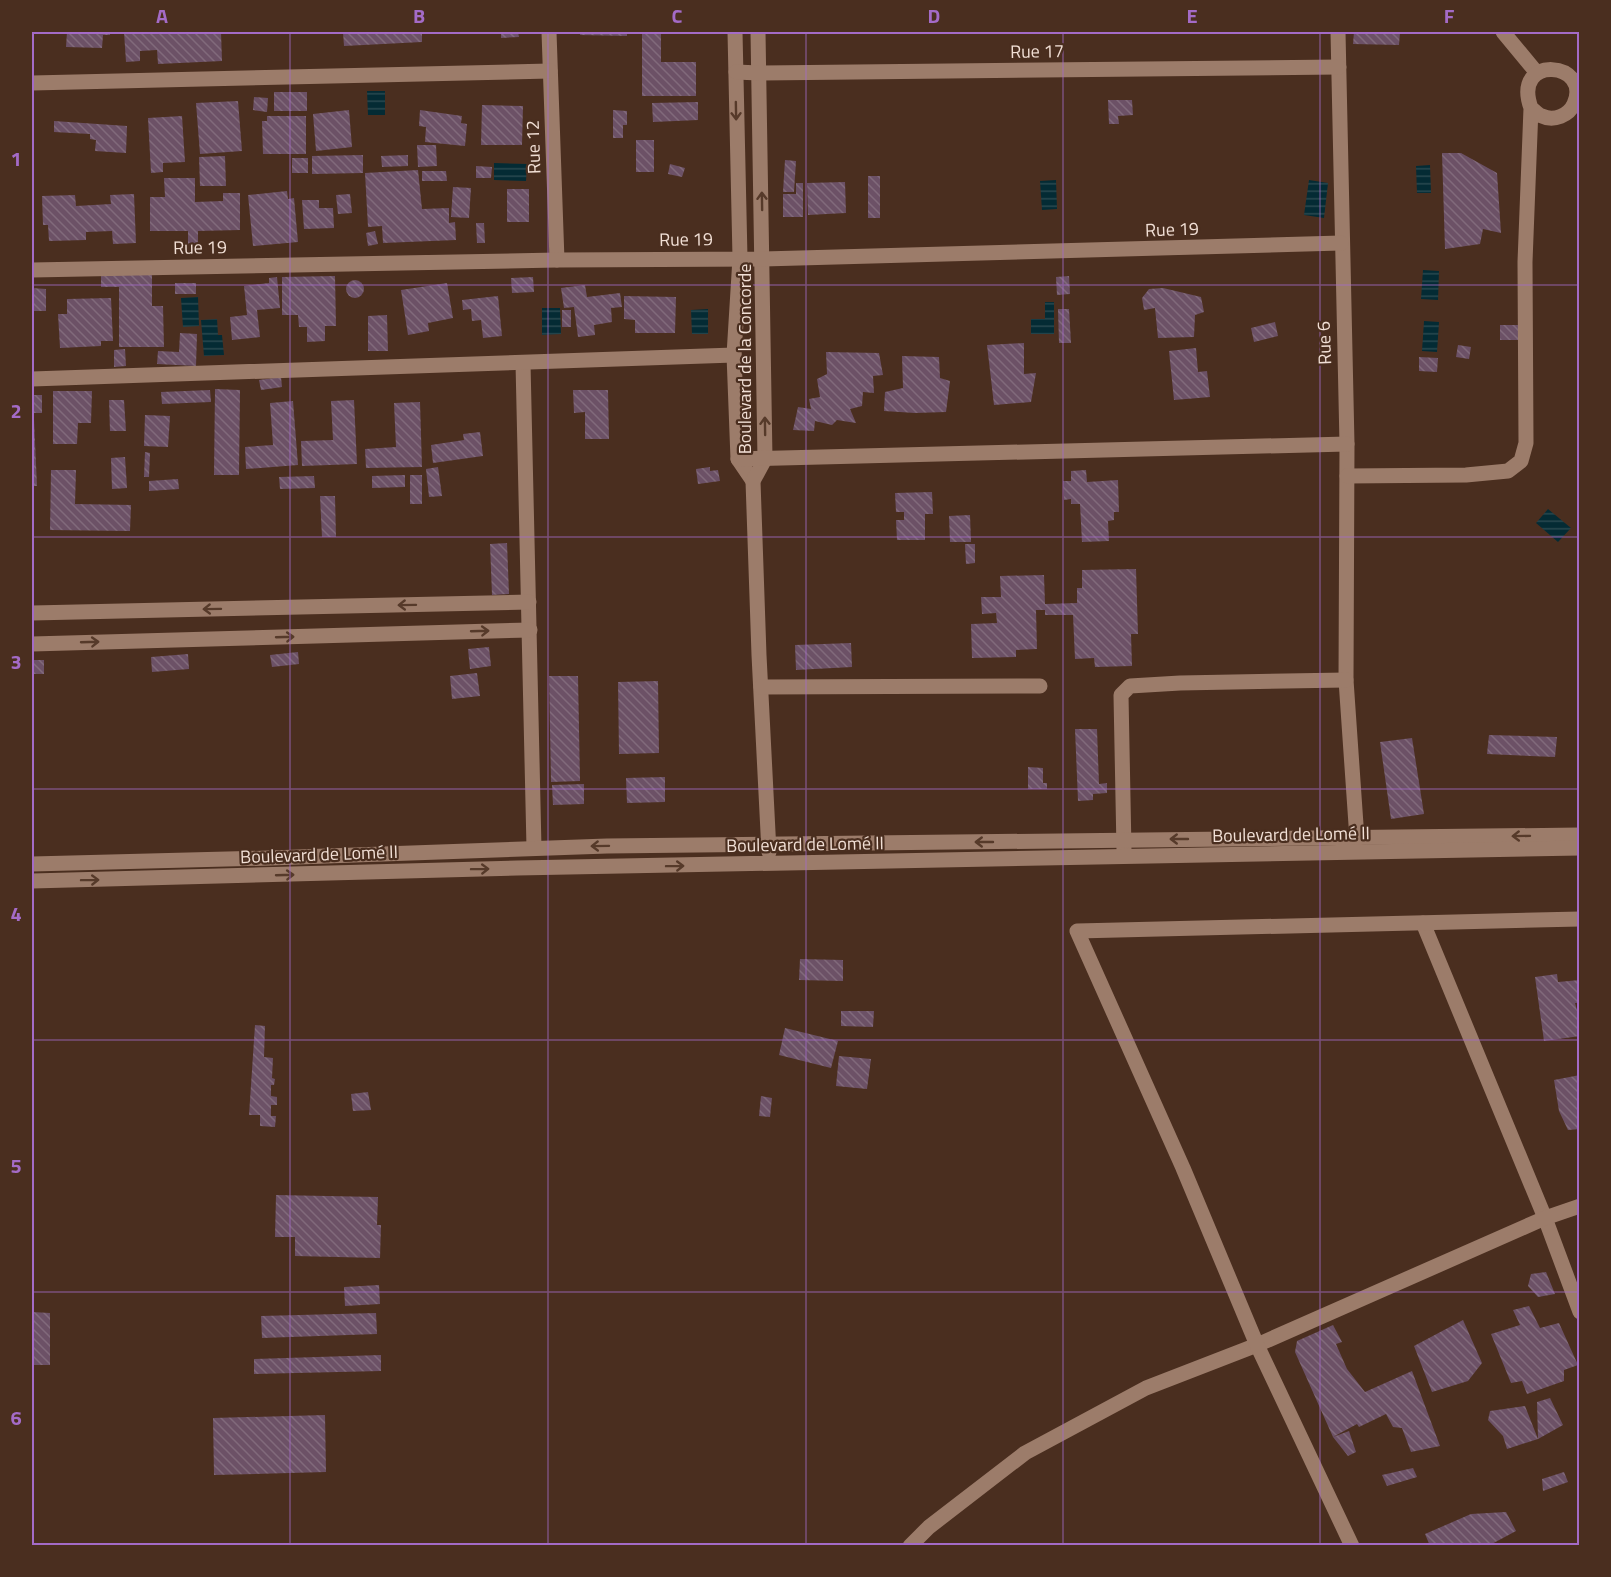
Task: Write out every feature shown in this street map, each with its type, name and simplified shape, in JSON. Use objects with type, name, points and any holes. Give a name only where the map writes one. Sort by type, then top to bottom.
[{"type":"street","name":"Rue 12","points":[[549,32],[557,260]]},
{"type":"street","name":"Boulevard de la Concorde","points":[[735,32],[740,258],[734,355],[738,459],[753,482],[765,459],[758,32]]},
{"type":"street","name":"Rue 6","points":[[1338,32],[1347,444],[1346,680],[1357,838]]},
{"type":"street","points":[[1503,32],[1537,73]]},
{"type":"street","name":"Rue 17","points":[[736,72],[759,74],[1339,67]]},
{"type":"street","points":[[1347,476],[1466,475],[1508,471],[1521,461],[1526,443],[1525,262],[1531,108],[1526,96],[1529,83],[1537,73],[1550,68],[1563,71],[1574,82],[1577,97],[1571,110],[1558,118],[1543,117],[1531,108]]},
{"type":"street","points":[[32,83],[550,71]]},
{"type":"street","name":"Rue 19","points":[[32,270],[557,260],[763,259],[1341,243]]},
{"type":"street","points":[[32,379],[734,355]]},
{"type":"street","points":[[522,363],[534,848]]},
{"type":"street","points":[[738,459],[1347,444]]},
{"type":"street","points":[[753,482],[770,864]]},
{"type":"street","points":[[32,613],[529,602]]},
{"type":"street","points":[[32,644],[530,630]]},
{"type":"street","points":[[1124,856],[1121,695],[1130,686],[1346,680]]},
{"type":"street","points":[[761,687],[1040,686]]},
{"type":"street","name":"Boulevard de Lomé II","points":[[32,864],[534,848],[1580,835]]},
{"type":"street","name":"Boulevard de Lomé II","points":[[32,881],[494,869],[1580,848]]},
{"type":"street","points":[[1352,1545],[1257,1345],[1184,1168],[1077,931],[1580,919]]},
{"type":"street","points":[[1423,923],[1545,1218],[1580,1312]]},
{"type":"street","points":[[910,1545],[929,1527],[1025,1453],[1146,1388],[1257,1345],[1545,1218],[1580,1206]]},
{"type":"water","points":[[367,91],[385,91],[385,115],[368,115]]},
{"type":"water","points":[[494,163],[527,164],[526,181],[494,180]]},
{"type":"water","points":[[1430,165],[1431,193],[1417,193],[1416,166]]},
{"type":"water","points":[[1056,180],[1057,209],[1042,210],[1040,181]]},
{"type":"water","points":[[1309,180],[1328,183],[1324,218],[1304,215]]},
{"type":"water","points":[[1423,270],[1439,271],[1438,300],[1421,299]]},
{"type":"water","points":[[198,297],[199,326],[183,327],[181,298]]},
{"type":"water","points":[[1045,302],[1054,302],[1054,334],[1031,334],[1031,319],[1045,319]]},
{"type":"water","points":[[542,308],[560,308],[561,334],[542,335]]},
{"type":"water","points":[[708,309],[708,334],[692,334],[691,310]]},
{"type":"water","points":[[217,319],[218,335],[222,335],[224,355],[204,356],[201,320]]},
{"type":"water","points":[[1424,321],[1439,322],[1437,352],[1422,351]]},
{"type":"water","points":[[1548,509],[1571,528],[1558,542],[1536,523]]},
{"type":"building","points":[[67,32],[110,32],[110,35],[103,35],[102,48],[66,47]]},
{"type":"building","points":[[124,32],[221,32],[222,61],[158,64],[157,50],[140,51],[140,61],[126,62]]},
{"type":"building","points":[[343,32],[422,32],[422,42],[344,46]]},
{"type":"building","points":[[501,32],[518,32],[519,37],[501,38]]},
{"type":"building","points":[[581,32],[627,32],[627,36],[580,35]]},
{"type":"building","points":[[642,32],[661,32],[661,62],[696,62],[696,96],[642,96]]},
{"type":"building","points":[[1354,32],[1400,32],[1399,45],[1353,44]]},
{"type":"building","points":[[274,92],[307,92],[307,111],[274,111]]},
{"type":"building","points":[[254,97],[268,98],[267,112],[253,110]]},
{"type":"building","points":[[1108,100],[1132,100],[1133,115],[1118,116],[1119,124],[1109,124]]},
{"type":"building","points":[[238,101],[242,151],[200,154],[196,103]]},
{"type":"building","points":[[698,102],[698,120],[653,122],[652,103]]},
{"type":"building","points":[[482,105],[523,106],[522,145],[481,145]]},
{"type":"building","points":[[349,110],[352,147],[316,151],[313,114]]},
{"type":"building","points":[[420,110],[462,116],[461,123],[467,124],[465,146],[425,142],[426,127],[419,126]]},
{"type":"building","points":[[613,110],[627,111],[627,125],[623,125],[623,138],[613,138]]},
{"type":"building","points":[[182,116],[185,162],[163,163],[163,172],[151,173],[148,118]]},
{"type":"building","points":[[267,116],[306,116],[306,154],[263,154],[262,121],[267,121]]},
{"type":"building","points":[[54,121],[127,126],[126,153],[95,151],[96,140],[90,139],[90,134],[54,132]]},
{"type":"building","points":[[636,140],[654,140],[654,172],[636,172]]},
{"type":"building","points":[[417,145],[436,145],[437,166],[418,167]]},
{"type":"building","points":[[1442,153],[1461,153],[1497,173],[1501,233],[1483,229],[1480,244],[1445,249]]},
{"type":"building","points":[[363,155],[363,173],[312,174],[312,156]]},
{"type":"building","points":[[408,155],[408,166],[382,167],[381,156]]},
{"type":"building","points":[[225,156],[226,186],[200,186],[199,157]]},
{"type":"building","points":[[292,158],[308,158],[308,173],[292,173]]},
{"type":"building","points":[[785,160],[796,161],[794,192],[783,192]]},
{"type":"building","points":[[670,164],[685,168],[682,177],[668,174]]},
{"type":"building","points":[[476,166],[492,167],[491,178],[476,178]]},
{"type":"building","points":[[418,170],[422,209],[449,208],[449,223],[455,222],[456,240],[383,243],[382,226],[368,227],[365,173]]},
{"type":"building","points":[[422,171],[446,171],[447,181],[422,181]]},
{"type":"building","points":[[868,176],[880,176],[880,218],[868,218]]},
{"type":"building","points":[[164,178],[195,178],[195,202],[223,201],[223,193],[240,193],[240,230],[198,231],[198,245],[188,245],[188,231],[150,231],[150,197],[165,197]]},
{"type":"building","points":[[845,182],[846,213],[808,215],[807,183]]},
{"type":"building","points":[[796,183],[803,183],[803,217],[783,217],[783,194],[796,194]]},
{"type":"building","points":[[453,187],[471,188],[469,218],[451,217]]},
{"type":"building","points":[[507,189],[529,189],[529,222],[507,222]]},
{"type":"building","points":[[287,191],[288,199],[294,198],[298,242],[253,246],[248,195]]},
{"type":"building","points":[[134,194],[136,243],[113,244],[112,231],[86,232],[86,240],[49,241],[48,225],[43,225],[42,196],[75,195],[76,206],[111,204],[110,195]]},
{"type":"building","points":[[350,194],[352,213],[338,214],[336,195]]},
{"type":"building","points":[[302,200],[319,200],[319,208],[333,208],[334,228],[304,229]]},
{"type":"building","points":[[476,223],[484,223],[485,243],[477,243]]},
{"type":"building","points":[[375,231],[378,244],[368,246],[366,233]]},
{"type":"building","points":[[101,272],[152,272],[152,306],[163,306],[164,347],[119,347],[119,287],[101,287]]},
{"type":"building","points":[[335,276],[336,326],[325,326],[325,341],[307,342],[307,327],[299,327],[298,315],[282,315],[282,277]]},
{"type":"building","points":[[1069,276],[1070,294],[1057,295],[1056,277]]},
{"type":"building","points":[[277,277],[280,308],[257,310],[260,337],[232,340],[230,317],[247,315],[244,286],[269,283],[269,278]]},
{"type":"building","points":[[533,277],[534,292],[512,293],[511,278]]},
{"type":"building","points":[[355,280],[361,283],[364,289],[361,295],[355,298],[349,295],[346,289],[349,283]]},
{"type":"building","points":[[175,283],[196,283],[196,294],[175,294]]},
{"type":"building","points":[[447,283],[453,318],[428,323],[429,331],[408,335],[401,290]]},
{"type":"building","points":[[585,285],[587,297],[620,293],[622,307],[611,308],[612,322],[594,325],[595,335],[578,337],[574,307],[564,308],[561,288]]},
{"type":"building","points":[[32,288],[46,289],[46,311],[32,311]]},
{"type":"building","points":[[1163,288],[1201,297],[1204,312],[1195,315],[1194,337],[1158,338],[1155,308],[1144,310],[1142,298],[1149,289]]},
{"type":"building","points":[[498,296],[502,336],[483,338],[481,320],[472,321],[471,309],[463,310],[462,300]]},
{"type":"building","points":[[624,296],[676,297],[675,333],[635,333],[635,320],[624,319]]},
{"type":"building","points":[[111,298],[113,341],[101,341],[101,346],[60,348],[58,314],[67,314],[67,299]]},
{"type":"building","points":[[1058,309],[1069,309],[1071,343],[1059,343]]},
{"type":"building","points":[[562,310],[571,310],[571,327],[562,327]]},
{"type":"building","points":[[387,315],[388,351],[368,351],[368,316]]},
{"type":"building","points":[[1275,322],[1278,336],[1254,342],[1251,328]]},
{"type":"building","points":[[1500,325],[1520,325],[1520,340],[1500,340]]},
{"type":"building","points":[[180,333],[197,334],[196,366],[157,364],[158,351],[179,352]]},
{"type":"building","points":[[1024,343],[1024,374],[1036,373],[1031,402],[994,405],[987,345]]},
{"type":"building","points":[[1458,345],[1471,347],[1469,359],[1456,357]]},
{"type":"building","points":[[1196,348],[1198,372],[1207,371],[1210,397],[1174,400],[1169,351]]},
{"type":"building","points":[[125,349],[126,366],[114,367],[114,350]]},
{"type":"building","points":[[826,352],[879,353],[883,375],[873,376],[874,393],[863,392],[862,406],[850,409],[856,423],[837,420],[832,425],[815,421],[814,431],[793,430],[798,407],[811,409],[809,399],[820,397],[817,379],[827,374]]},
{"type":"building","points":[[902,356],[939,357],[940,378],[950,381],[946,412],[884,411],[885,392],[903,388]]},
{"type":"building","points":[[1419,357],[1438,358],[1437,372],[1419,371]]},
{"type":"building","points":[[281,377],[282,387],[261,390],[259,380]]},
{"type":"building","points":[[215,389],[240,390],[239,475],[214,475]]},
{"type":"building","points":[[210,390],[211,402],[162,404],[161,392]]},
{"type":"building","points":[[573,390],[608,390],[609,439],[585,439],[585,412],[574,413]]},
{"type":"building","points":[[53,391],[92,391],[91,423],[78,423],[77,444],[53,444]]},
{"type":"building","points":[[32,395],[42,395],[42,413],[32,413]]},
{"type":"building","points":[[109,400],[124,400],[126,431],[110,431]]},
{"type":"building","points":[[354,400],[357,464],[302,466],[301,441],[333,440],[331,401]]},
{"type":"building","points":[[293,401],[298,465],[246,469],[245,447],[273,445],[270,403]]},
{"type":"building","points":[[420,402],[422,467],[366,468],[365,449],[396,447],[394,403]]},
{"type":"building","points":[[145,415],[170,416],[168,447],[144,446]]},
{"type":"building","points":[[32,420],[34,420],[37,486],[32,486]]},
{"type":"building","points":[[480,432],[483,456],[433,463],[431,445],[464,440],[463,434]]},
{"type":"building","points":[[145,452],[150,453],[149,477],[144,477]]},
{"type":"building","points":[[125,457],[127,488],[112,489],[111,458]]},
{"type":"building","points":[[438,467],[442,496],[429,497],[426,469]]},
{"type":"building","points":[[710,467],[710,471],[718,470],[720,481],[698,484],[696,469]]},
{"type":"building","points":[[51,470],[76,470],[75,504],[131,505],[130,531],[50,530]]},
{"type":"building","points":[[1086,470],[1087,482],[1118,480],[1119,512],[1114,512],[1114,520],[1108,521],[1109,541],[1082,542],[1080,504],[1071,504],[1071,499],[1064,500],[1063,481],[1071,481],[1071,471]]},
{"type":"building","points":[[405,475],[405,487],[372,488],[372,476]]},
{"type":"building","points":[[410,475],[422,475],[422,504],[410,504]]},
{"type":"building","points":[[314,476],[315,488],[280,489],[279,477]]},
{"type":"building","points":[[178,479],[179,489],[149,491],[149,481]]},
{"type":"building","points":[[932,492],[933,514],[925,514],[925,540],[897,540],[896,520],[904,520],[904,512],[896,512],[895,493]]},
{"type":"building","points":[[320,496],[335,496],[336,537],[322,537]]},
{"type":"building","points":[[970,515],[971,542],[950,542],[949,516]]},
{"type":"building","points":[[507,543],[509,594],[492,595],[490,544]]},
{"type":"building","points":[[965,544],[975,544],[975,563],[966,564]]},
{"type":"building","points":[[1136,569],[1138,634],[1131,634],[1132,666],[1095,667],[1094,658],[1075,659],[1073,615],[1045,615],[1045,610],[1036,610],[1037,649],[1016,650],[1016,657],[972,658],[971,624],[997,623],[996,613],[982,614],[981,597],[1001,597],[1000,576],[1044,575],[1045,604],[1077,603],[1077,588],[1082,588],[1082,570]]},
{"type":"building","points":[[851,643],[852,667],[796,670],[795,645]]},
{"type":"building","points":[[489,647],[491,666],[470,669],[468,649]]},
{"type":"building","points":[[298,652],[299,664],[272,667],[270,655]]},
{"type":"building","points":[[188,654],[189,669],[152,672],[151,657]]},
{"type":"building","points":[[32,660],[44,660],[44,674],[32,674]]},
{"type":"building","points":[[477,673],[480,696],[452,699],[450,676]]},
{"type":"building","points":[[549,676],[578,676],[580,781],[551,782]]},
{"type":"building","points":[[658,681],[659,753],[619,754],[618,682]]},
{"type":"building","points":[[1075,729],[1097,729],[1099,784],[1107,783],[1107,793],[1093,794],[1093,800],[1078,801]]},
{"type":"building","points":[[1489,735],[1557,737],[1555,757],[1487,754]]},
{"type":"building","points":[[1412,738],[1424,814],[1391,819],[1380,742]]},
{"type":"building","points":[[1028,767],[1043,768],[1043,783],[1047,783],[1047,789],[1028,789]]},
{"type":"building","points":[[665,777],[665,802],[627,803],[626,778]]},
{"type":"building","points":[[584,784],[584,804],[553,805],[552,785]]},
{"type":"building","points":[[800,959],[843,960],[843,981],[799,980]]},
{"type":"building","points":[[1557,974],[1558,982],[1580,980],[1580,1003],[1575,1003],[1580,1021],[1580,1036],[1544,1041],[1535,977]]},
{"type":"building","points":[[841,1011],[874,1011],[873,1027],[841,1026]]},
{"type":"building","points":[[255,1025],[265,1026],[264,1057],[273,1058],[272,1078],[275,1079],[274,1085],[271,1085],[271,1096],[277,1097],[277,1105],[271,1105],[271,1116],[276,1116],[275,1127],[260,1126],[260,1115],[249,1115]]},
{"type":"building","points":[[785,1028],[838,1041],[831,1068],[779,1055]]},
{"type":"building","points":[[839,1056],[871,1059],[867,1089],[836,1086]]},
{"type":"building","points":[[1580,1075],[1580,1129],[1568,1130],[1559,1111],[1554,1080]]},
{"type":"building","points":[[368,1092],[371,1110],[353,1111],[351,1094]]},
{"type":"building","points":[[761,1096],[772,1098],[770,1117],[759,1116]]},
{"type":"building","points":[[276,1195],[378,1197],[377,1225],[381,1225],[380,1258],[295,1256],[295,1237],[275,1237]]},
{"type":"building","points":[[1546,1272],[1555,1294],[1538,1297],[1528,1286],[1531,1274]]},
{"type":"building","points":[[379,1285],[380,1304],[345,1306],[344,1287]]},
{"type":"building","points":[[1529,1306],[1540,1328],[1559,1323],[1578,1365],[1564,1370],[1564,1381],[1527,1394],[1522,1381],[1511,1383],[1491,1334],[1520,1325],[1513,1310]]},
{"type":"building","points":[[32,1312],[50,1313],[50,1365],[32,1365]]},
{"type":"building","points":[[376,1313],[377,1334],[262,1338],[261,1316]]},
{"type":"building","points":[[1463,1320],[1482,1363],[1468,1381],[1432,1392],[1414,1346]]},
{"type":"building","points":[[1333,1325],[1342,1342],[1336,1344],[1347,1369],[1365,1392],[1412,1371],[1440,1446],[1411,1452],[1402,1428],[1393,1427],[1386,1414],[1359,1427],[1357,1424],[1333,1437],[1295,1352],[1297,1341]]},
{"type":"building","points":[[381,1355],[381,1371],[254,1374],[254,1359]]},
{"type":"building","points":[[1550,1398],[1563,1425],[1538,1439],[1537,1402]]},
{"type":"building","points":[[1525,1406],[1538,1439],[1507,1449],[1503,1436],[1488,1420],[1490,1411]]},
{"type":"building","points":[[325,1415],[326,1472],[214,1475],[213,1418]]},
{"type":"building","points":[[1349,1431],[1356,1452],[1348,1456],[1333,1437]]},
{"type":"building","points":[[1413,1468],[1417,1477],[1387,1486],[1382,1475]]},
{"type":"building","points":[[1564,1472],[1568,1482],[1543,1491],[1542,1479]]},
{"type":"building","points":[[1506,1512],[1516,1531],[1488,1546],[1430,1546],[1425,1534],[1471,1514]]}]
